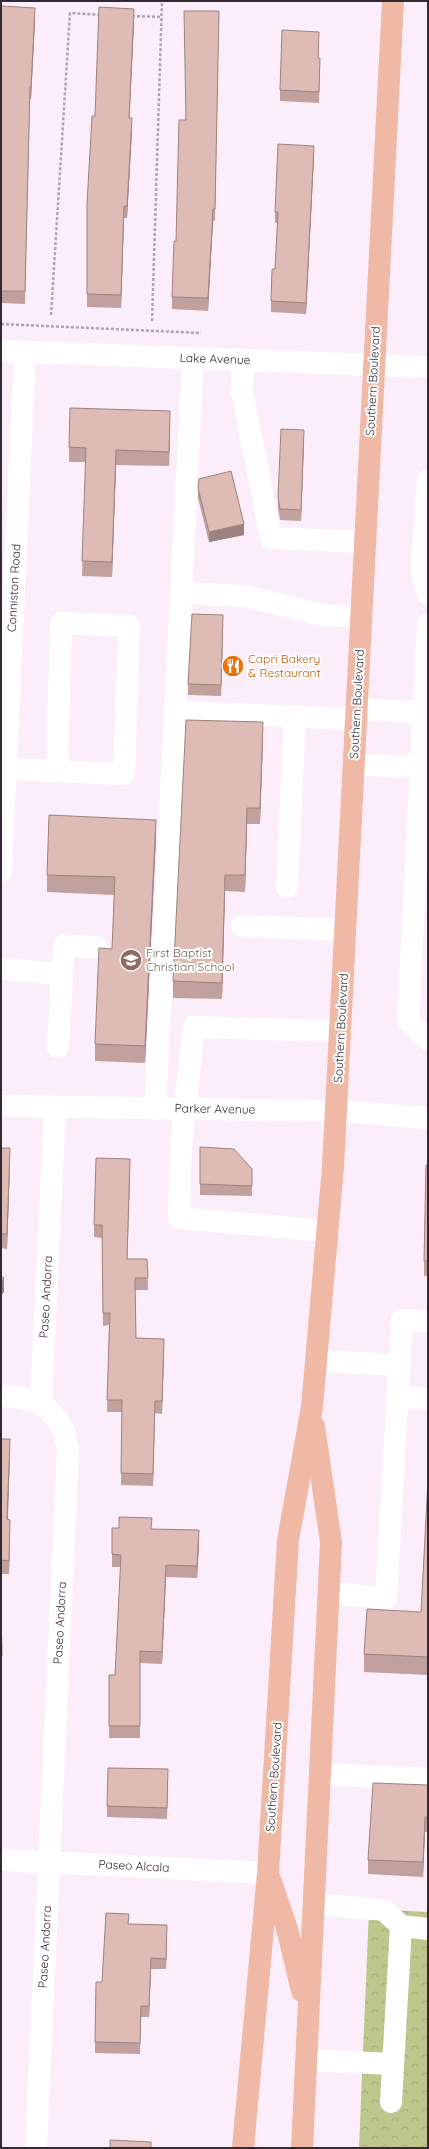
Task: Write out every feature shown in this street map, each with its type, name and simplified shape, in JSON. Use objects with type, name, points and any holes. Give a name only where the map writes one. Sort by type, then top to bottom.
[{"type":"main road","name":"Southern Boulevard","points":[[243,2148],[268,1873],[288,1540],[312,1407],[337,1111],[393,1]]},
{"type":"main road","name":"Southern Boulevard","points":[[302,2148],[330,1542],[312,1407]]},
{"type":"main road","points":[[268,1873],[288,1932],[307,2014]]},
{"type":"street","name":"Lake Avenue","points":[[1,351],[428,368]]},
{"type":"street","name":"Conniston Road","points":[[1,872],[25,352]]},
{"type":"street","points":[[155,1109],[193,358]]},
{"type":"street","points":[[243,360],[242,391],[271,538],[365,542]]},
{"type":"street","points":[[428,480],[422,564],[423,576],[428,594]]},
{"type":"street","points":[[181,594],[244,596],[322,615],[362,617]]},
{"type":"street","points":[[6,769],[124,774],[129,626],[61,624],[57,771]]},
{"type":"street","points":[[428,624],[408,1021],[428,1040]]},
{"type":"street","points":[[175,712],[295,716],[412,712],[424,708]]},
{"type":"street","points":[[287,887],[295,716]]},
{"type":"street","points":[[354,764],[410,767],[422,758]]},
{"type":"street","points":[[242,926],[346,930]]},
{"type":"street","points":[[58,1047],[64,946],[97,947]]},
{"type":"street","points":[[1,969],[62,974]]},
{"type":"street","points":[[327,1231],[179,1218],[181,1145],[194,1027],[341,1031]]},
{"type":"street","name":"Parker Avenue","points":[[1,1106],[337,1111],[428,1118]]},
{"type":"street","name":"Paseo Andorra","points":[[36,2148],[68,1450],[66,1433],[58,1418],[41,1403],[55,1108]]},
{"type":"street","points":[[328,1593],[386,1598],[402,1320],[428,1322]]},
{"type":"street","points":[[315,1361],[400,1365]]},
{"type":"street","points":[[1,1396],[18,1396],[41,1403]]},
{"type":"street","points":[[397,1397],[428,1399]]},
{"type":"street","points":[[319,1774],[428,1779]]},
{"type":"street","name":"Paseo Alcala","points":[[1,1860],[49,1861],[268,1873]]},
{"type":"street","points":[[313,1904],[384,1910],[401,1926],[428,1929]]},
{"type":"street","points":[[391,2102],[401,1926]]},
{"type":"street","points":[[306,2060],[393,2064]]},
{"type":"path","points":[[152,321],[162,1]]},
{"type":"path","points":[[51,315],[70,13],[108,15]]},
{"type":"path","points":[[131,16],[161,17]]},
{"type":"green space","points":[[369,1909],[428,1912],[428,2148],[359,2148]]},
{"type":"building","points":[[1,6],[35,8],[30,87],[25,291],[1,291]]},
{"type":"building","points":[[99,7],[134,9],[129,118],[132,118],[127,206],[124,206],[121,295],[87,294],[87,204],[92,116],[95,116]]},
{"type":"building","points":[[184,11],[219,11],[215,209],[213,209],[208,298],[172,297],[174,241],[176,241],[179,120],[186,120]]},
{"type":"building","points":[[282,30],[319,32],[319,92],[280,90]]},
{"type":"building","points":[[278,144],[314,146],[306,303],[271,301],[272,269],[275,269],[278,212],[275,212]]},
{"type":"building","points":[[70,408],[170,411],[169,452],[116,450],[112,562],[82,561],[86,448],[69,447]]},
{"type":"building","points":[[281,429],[304,430],[301,510],[280,509],[278,497]]},
{"type":"building","points":[[231,471],[244,524],[209,532],[198,488],[199,479]]},
{"type":"building","points":[[192,614],[223,615],[221,685],[188,684]]},
{"type":"building","points":[[186,720],[263,722],[260,808],[247,808],[245,875],[225,875],[222,983],[173,981]]},
{"type":"building","points":[[49,815],[156,820],[145,1046],[95,1044],[99,948],[112,949],[115,877],[47,875]]},
{"type":"building","points":[[200,1147],[234,1149],[252,1169],[252,1186],[200,1184]]},
{"type":"building","points":[[1,1148],[10,1148],[7,1234],[1,1234]]},
{"type":"building","points":[[96,1158],[130,1159],[127,1259],[147,1259],[148,1278],[135,1278],[136,1338],[164,1339],[162,1401],[155,1401],[153,1474],[121,1473],[122,1400],[107,1400],[110,1313],[103,1313],[102,1225],[94,1225]]},
{"type":"building","points":[[426,1165],[428,1165],[428,1261],[424,1261]]},
{"type":"building","points":[[1,1439],[10,1439],[7,1519],[10,1520],[9,1561],[1,1560]]},
{"type":"building","points":[[428,1480],[428,1657],[364,1654],[367,1609],[421,1612]]},
{"type":"building","points":[[119,1517],[152,1518],[151,1529],[199,1530],[197,1566],[166,1565],[162,1652],[140,1651],[140,1726],[109,1726],[109,1675],[115,1675],[121,1555],[112,1554],[112,1528],[119,1528]]},
{"type":"building","points":[[1,1609],[2,1656],[1,1656]]},
{"type":"building","points":[[108,1768],[168,1769],[167,1808],[107,1806]]},
{"type":"building","points":[[373,1783],[428,1785],[428,1817],[425,1817],[423,1862],[368,1860]]},
{"type":"building","points":[[106,1913],[129,1914],[128,1924],[167,1925],[166,1959],[151,1958],[149,2006],[141,2006],[140,2043],[95,2042],[96,1982],[102,1982]]},
{"type":"building","points":[[110,2140],[151,2142],[151,2148],[110,2148]]},
{"type":"place","name":"Capri Bakery & Restaurant","points":[[233,666]]},
{"type":"place","name":"First Baptist Christian School","points":[[131,960]]}]
